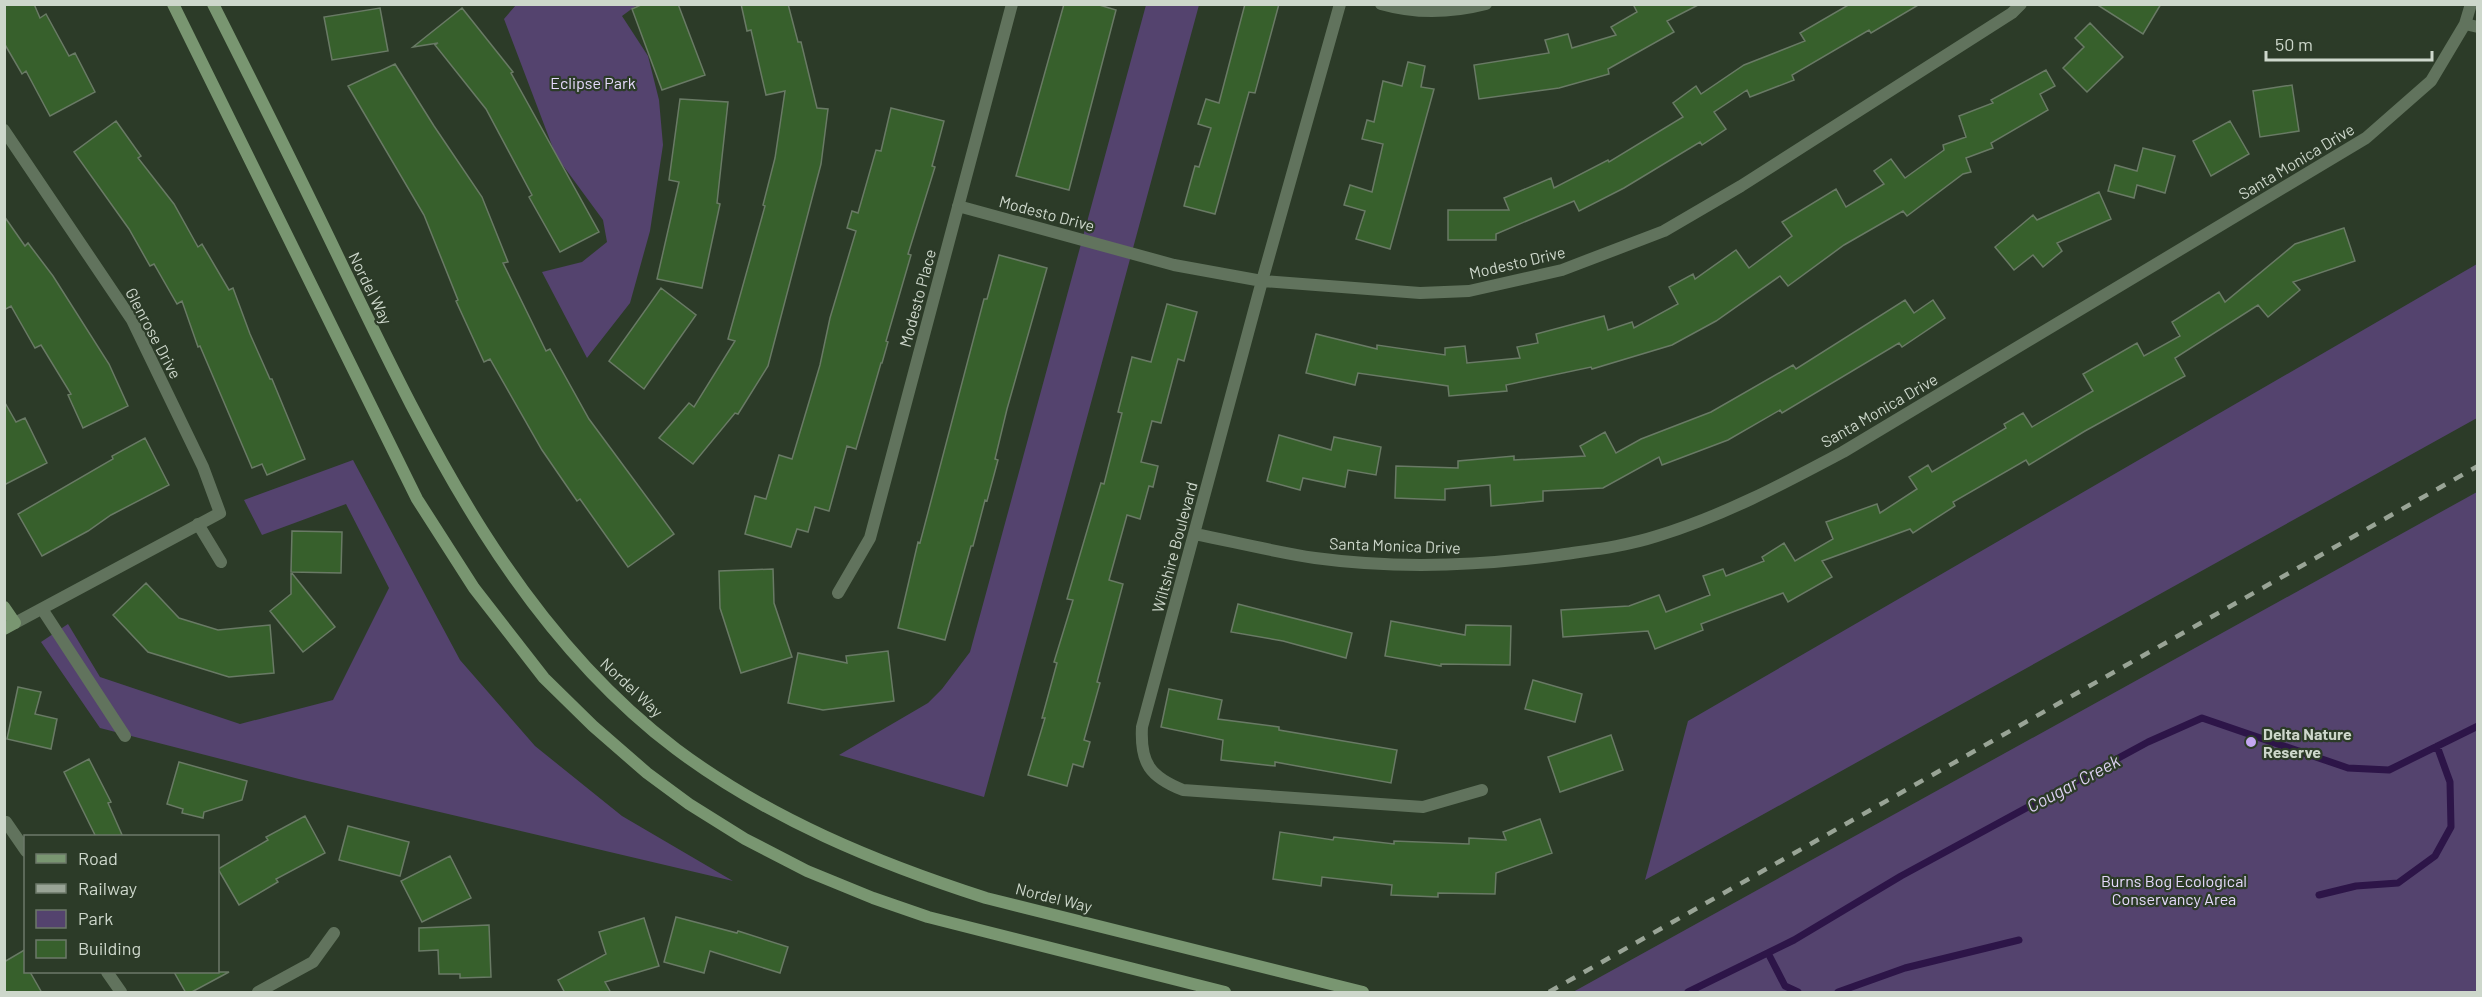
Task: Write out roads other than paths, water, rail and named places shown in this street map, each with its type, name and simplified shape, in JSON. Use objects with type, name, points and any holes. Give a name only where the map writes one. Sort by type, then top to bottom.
[{"type":"main road","points":[[173,4],[417,499],[474,588],[544,678],[593,726],[647,773],[689,804],[745,839],[818,875],[873,898],[928,917],[1225,993]]},
{"type":"main road","name":"Nordel Way","points":[[213,4],[408,401],[452,483],[506,567],[566,646],[610,691],[665,740],[711,774],[761,803],[828,837],[893,866],[986,897],[1364,993]]},
{"type":"main road","points":[[4,607],[10,626]]},
{"type":"street","name":"Modesto Place","points":[[838,593],[870,538],[1012,4]]},
{"type":"street","name":"Wiltshire Boulevard","points":[[1340,4],[1262,281],[1142,727],[1141,747],[1152,771],[1166,783],[1183,790],[1423,807],[1482,790]]},
{"type":"street","points":[[1381,4],[1395,9],[1431,12],[1466,9],[1486,4]]},
{"type":"street","name":"Modesto Drive","points":[[958,206],[1174,265],[1262,281],[1420,293],[1469,291],[1562,270],[1664,231],[1741,186],[2012,13],[2020,4]]},
{"type":"street","name":"Santa Monica Drive","points":[[1195,534],[1316,558],[1405,565],[1464,564],[1591,550],[1656,537],[1710,518],[1765,494],[1843,452],[2366,138],[2431,81],[2471,25],[2471,4]]},
{"type":"street","name":"Glenrose Drive","points":[[4,130],[132,320],[203,467],[220,513],[10,626]]},
{"type":"street","points":[[198,524],[221,562]]},
{"type":"street","points":[[42,609],[125,736]]},
{"type":"street","points":[[6,822],[24,848]]},
{"type":"street","points":[[258,993],[313,962],[334,933]]},
{"type":"street","points":[[108,973],[121,993]]},
{"type":"waterway","name":"Cougar Creek","points":[[1688,992],[1794,940],[1901,876],[2148,742],[2202,718],[2348,768],[2389,770],[2478,726]]},
{"type":"waterway","points":[[2319,895],[2356,886],[2398,883],[2435,856],[2451,827],[2450,782],[2437,746]]},
{"type":"waterway","points":[[1838,992],[1905,968],[2019,940]]},
{"type":"waterway","points":[[1768,953],[1785,986],[1798,992]]},
{"type":"railway","points":[[1549,992],[2478,466]]},
{"type":"place","name":"Delta Nature Reserve","points":[[2251,742]]},
{"type":"park label","name":"Eclipse Park","points":[[593,82]]},
{"type":"park label","name":"Burns Bog Ecological Conservancy Area","points":[[2174,889]]}]
